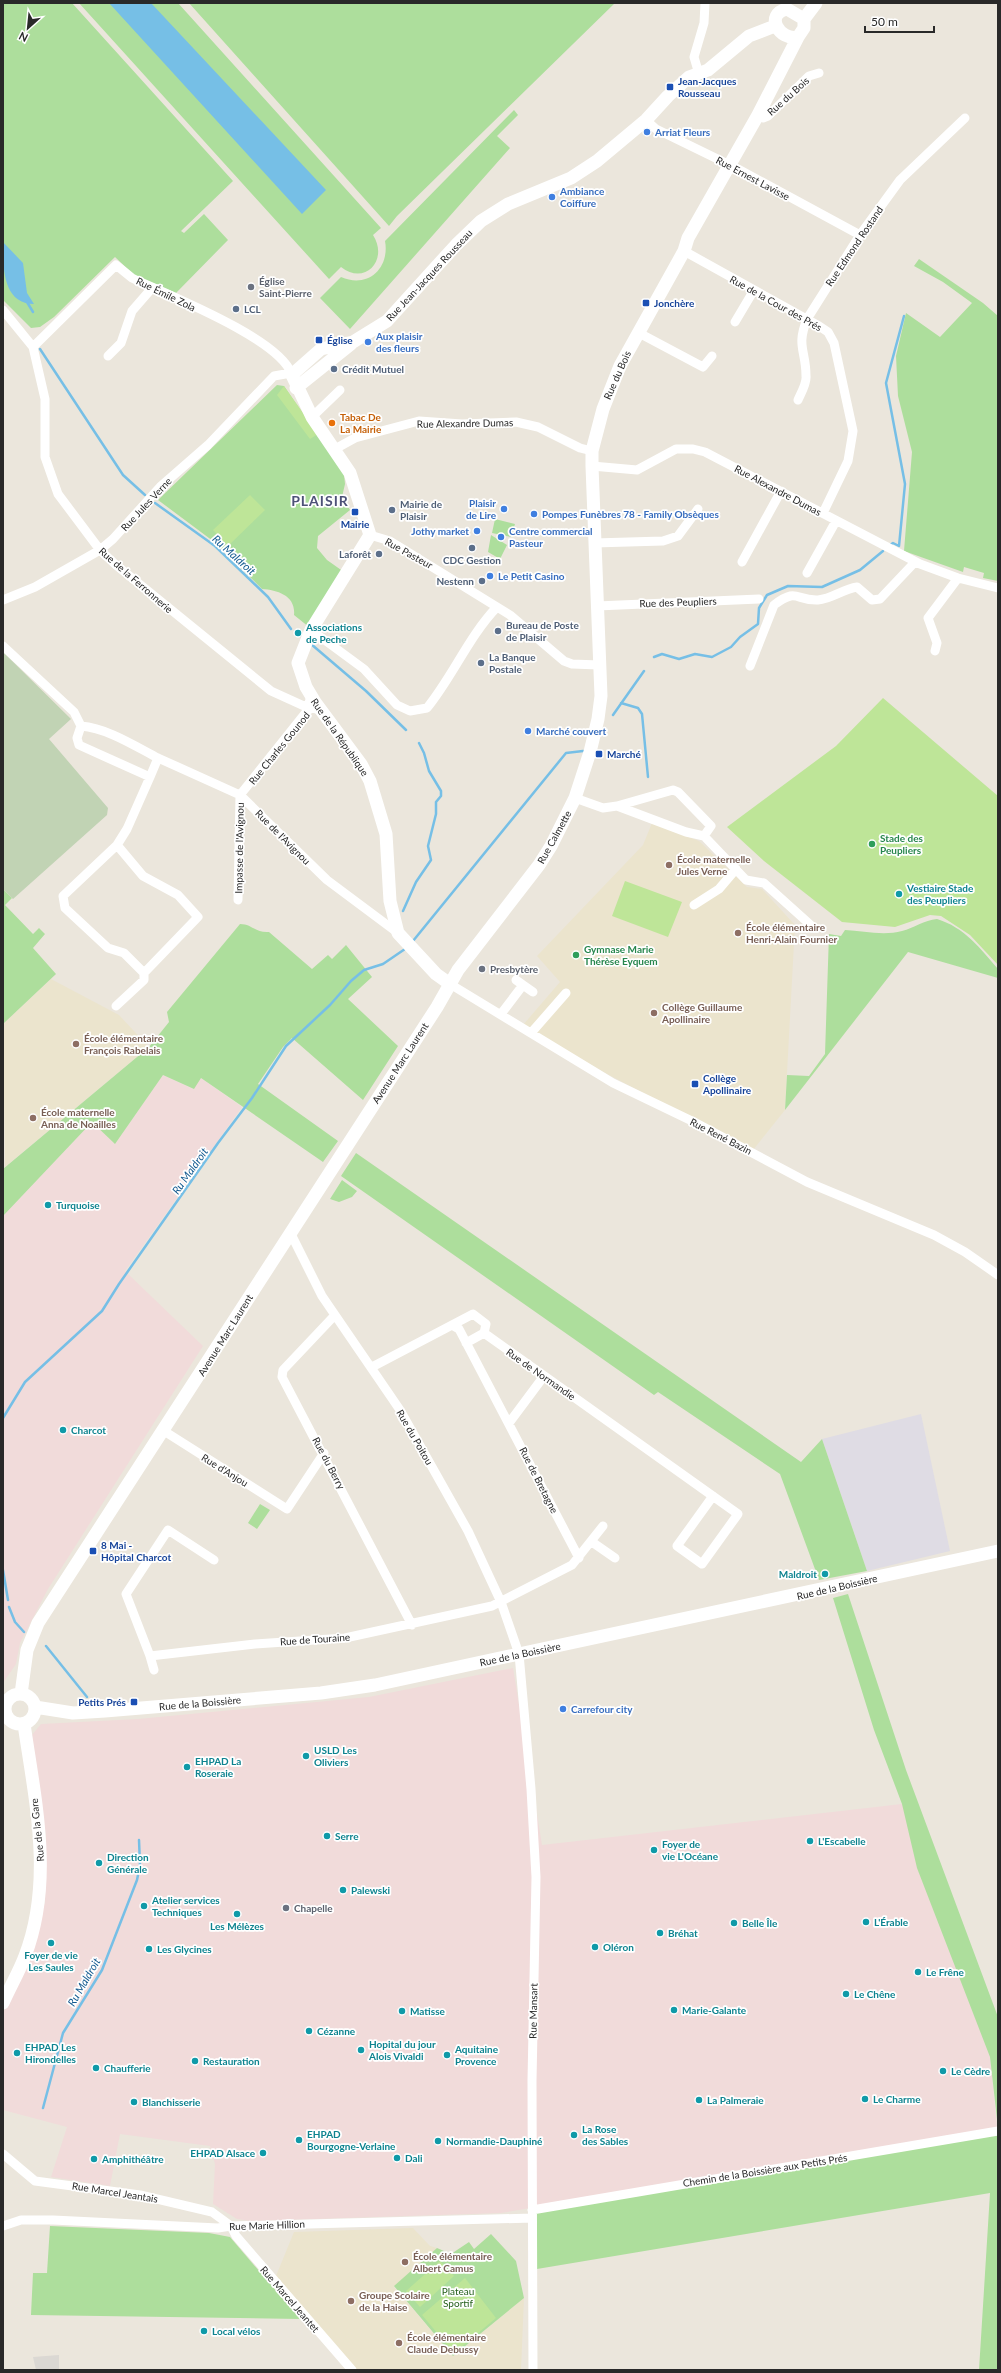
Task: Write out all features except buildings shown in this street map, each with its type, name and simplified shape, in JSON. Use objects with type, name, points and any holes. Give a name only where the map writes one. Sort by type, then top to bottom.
[{"type":"street","points":[[699,74],[694,57],[704,23],[705,3]]},
{"type":"street","points":[[779,30],[793,38],[798,37],[804,28],[804,19],[816,3]]},
{"type":"street","points":[[789,53],[779,30],[776,17],[779,12],[789,6],[804,19]]},
{"type":"street","name":"Rue Jean-Jacques Rousseau","points":[[291,373],[295,372],[311,356],[321,349],[353,342],[387,321],[456,245],[481,221],[508,204],[571,178],[596,161],[646,120],[668,96],[689,78],[708,70],[749,36],[779,30]]},
{"type":"street","name":"Rue du Bois","points":[[599,665],[592,451],[603,409],[612,384],[684,251],[688,238],[758,115],[798,37]]},
{"type":"street","name":"Rue du Bois","points":[[758,115],[768,116],[809,76],[819,73]]},
{"type":"street","name":"Rue Edmond Rostand","points":[[798,400],[807,377],[800,344],[801,333],[807,320],[860,235],[900,180],[965,118]]},
{"type":"street","name":"Rue Ernest Lavisse","points":[[646,120],[656,128],[729,164],[860,235]]},
{"type":"street","name":"Rue de la Cour des Prés","points":[[684,251],[828,332],[834,343],[853,431],[848,462],[823,513]]},
{"type":"street","name":"Rue Émile Zola","points":[[33,346],[116,265],[132,278],[252,336],[288,364],[291,373]]},
{"type":"street","points":[[108,356],[121,343],[132,311],[152,288]]},
{"type":"street","points":[[735,322],[754,290]]},
{"type":"street","points":[[3,310],[33,346]]},
{"type":"street","points":[[639,333],[703,367],[712,356]]},
{"type":"street","points":[[296,388],[353,342]]},
{"type":"street","name":"Rue de la Ferronnerie","points":[[33,346],[45,399],[45,456],[52,479],[58,494],[100,550],[255,680],[271,691],[304,706],[309,703],[311,696]]},
{"type":"street","points":[[291,373],[296,388],[312,417],[350,473],[370,535]]},
{"type":"street","name":"Rue Jules Verne","points":[[3,600],[35,587],[100,550],[114,539],[160,487],[208,445],[274,376],[291,373]]},
{"type":"street","points":[[312,417],[340,390]]},
{"type":"street","name":"Rue Alexandre Dumas","points":[[335,449],[355,438],[419,421],[462,424],[516,422],[538,427],[580,448],[592,451]]},
{"type":"street","name":"Rue Alexandre Dumas","points":[[592,466],[637,470],[676,450],[693,449],[705,452],[915,562],[958,578],[998,588]]},
{"type":"street","points":[[742,562],[781,491]]},
{"type":"street","points":[[594,543],[663,541],[678,536],[698,509]]},
{"type":"street","points":[[808,572],[836,520]]},
{"type":"street","name":"Rue Pasteur","points":[[370,535],[390,541],[497,607],[564,661],[572,664],[599,665]]},
{"type":"street","name":"Rue de la République","points":[[370,535],[311,630],[298,664],[311,696],[361,764],[370,780],[386,834],[390,901],[398,933],[436,974],[450,984]]},
{"type":"street","points":[[750,666],[774,605],[781,600],[792,594],[817,600],[857,587],[872,600],[880,599],[915,562]]},
{"type":"street","points":[[935,651],[937,643],[928,618],[958,578]]},
{"type":"street","name":"Rue des Peupliers","points":[[597,606],[759,599]]},
{"type":"street","points":[[311,630],[364,669],[397,705],[410,711],[427,708],[441,691],[484,620],[497,607]]},
{"type":"street","points":[[3,646],[74,712],[81,726],[77,738],[79,745],[150,777]]},
{"type":"street","name":"Rue Calmette","points":[[450,984],[458,970],[539,865],[562,828],[586,766],[598,719],[601,696],[599,665]]},
{"type":"street","points":[[290,700],[298,711],[298,722]]},
{"type":"street","name":"Rue Charles Gounod","points":[[240,795],[298,722],[312,708],[321,710]]},
{"type":"street","name":"Rue de l'Avignou","points":[[81,726],[90,727],[111,735],[240,795],[327,880],[398,933]]},
{"type":"street","points":[[144,973],[124,953],[108,948],[65,908],[64,896],[117,845],[127,829],[158,758]]},
{"type":"street","points":[[574,798],[603,808],[617,806],[673,790],[678,792],[711,826],[704,836]]},
{"type":"street","name":"Impasse de l'Avignou","points":[[238,900],[240,795]]},
{"type":"street","points":[[617,806],[686,832],[704,836],[746,880],[764,883],[814,928]]},
{"type":"street","points":[[116,1006],[144,980],[144,973],[198,917],[178,895],[143,876],[117,845]]},
{"type":"street","points":[[694,905],[719,890],[736,869]]},
{"type":"street","points":[[501,1014],[519,982],[533,992]]},
{"type":"street","name":"Rue René Bazin","points":[[450,984],[613,1083],[694,1122],[807,1182],[934,1235],[965,1252],[998,1275]]},
{"type":"street","name":"Avenue Marc Laurent","points":[[21,1694],[27,1650],[38,1623],[164,1431],[450,984]]},
{"type":"street","points":[[531,1032],[566,993]]},
{"type":"street","name":"Rue du Poitou","points":[[290,1232],[316,1285],[400,1410],[453,1505],[501,1602],[519,1654]]},
{"type":"street","points":[[372,1367],[473,1314],[486,1324],[484,1333],[466,1343]]},
{"type":"street","name":"Rue du Berry","points":[[335,1315],[283,1370],[282,1377],[324,1453],[412,1624]]},
{"type":"street","name":"Rue de Bretagne","points":[[452,1325],[459,1329],[579,1558]]},
{"type":"street","name":"Rue de Normandie","points":[[484,1333],[738,1514],[702,1564],[677,1546],[712,1496]]},
{"type":"street","points":[[509,1423],[544,1376]]},
{"type":"street","name":"Rue d'Anjou","points":[[164,1431],[286,1509],[324,1453]]},
{"type":"street","points":[[501,1602],[572,1565],[592,1542],[603,1526]]},
{"type":"street","points":[[154,1670],[126,1594],[168,1530],[214,1560]]},
{"type":"street","points":[[592,1542],[615,1558]]},
{"type":"street","name":"Rue de la Boissière","points":[[36,1708],[73,1713],[321,1693],[375,1685],[611,1636],[998,1551]]},
{"type":"street","name":"Rue de Touraine","points":[[150,1656],[255,1644],[345,1638],[412,1624],[501,1602]]},
{"type":"street","name":"Rue Mansart","points":[[519,1654],[530,1782],[536,1877],[532,2214],[532,2370]]},
{"type":"street","points":[[21,1694],[32,1700],[36,1708],[33,1717],[24,1724],[15,1723],[4,1714],[8,1700],[21,1694]]},
{"type":"street","name":"Rue de la Gare","points":[[3,2003],[25,1955],[35,1919],[40,1888],[41,1850],[24,1724]]},
{"type":"street","name":"Chemin de la Boissière aux Petits Prés","points":[[532,2214],[998,2131]]},
{"type":"street","name":"Rue Marcel Jeantais","points":[[3,2154],[35,2181],[140,2195],[192,2206],[212,2212],[230,2226]]},
{"type":"street","name":"Rue Marie Hillion","points":[[3,2226],[21,2220],[53,2220],[218,2228],[230,2226],[532,2214]]},
{"type":"street","name":"Rue Marcel Jeantet","points":[[230,2226],[236,2236],[352,2370]]},
{"type":"shaded area","name":"Collège Guillaume Apollinaire","points":[[652,823],[699,841],[747,887],[762,889],[795,925],[785,1110],[753,1150],[607,1074],[523,1025],[560,982],[537,956],[643,845]]},
{"type":"shaded area","name":"École élémentaire François Rabelais","points":[[51,979],[119,1015],[149,1047],[5,1167],[3,1024]]},
{"type":"shaded area","points":[[163,1075],[193,1089],[201,1078],[242,1107],[125,1271],[203,1346],[48,1589],[20,1643],[16,1664],[3,1683],[3,1216],[92,1122],[115,1144]]},
{"type":"shaded area","points":[[921,1414],[950,1551],[867,1571],[822,1439]]},
{"type":"shaded area","points":[[513,1668],[542,1845],[902,1804],[990,2057],[997,2128],[810,2162],[501,2213],[251,2221],[237,2219],[213,2204],[215,2164],[210,2146],[120,2134],[110,2186],[51,2177],[67,2127],[3,2110],[3,2013],[29,1956],[45,1902],[46,1837],[32,1735],[41,1724],[138,1719],[369,1697]]},
{"type":"shaded area","name":"Groupe Scolaire de la Haise","points":[[413,2228],[430,2246],[437,2248],[394,2287],[453,2356],[524,2298],[521,2370],[356,2370],[276,2276],[294,2232]]},
{"type":"shaded area","points":[[59,2355],[59,2370],[36,2370],[33,2357]]},
{"type":"green space","points":[[3,3],[72,3],[233,181],[181,231],[184,233],[204,214],[228,240],[176,293],[134,275],[115,257],[54,317],[40,327],[31,328],[3,300]]},
{"type":"green space","points":[[79,3],[178,3],[381,228],[373,235],[377,244],[378,253],[372,268],[366,272],[358,274],[341,267],[329,279]]},
{"type":"green space","points":[[189,3],[615,3],[397,216],[389,226]]},
{"type":"green space","points":[[514,110],[518,115],[497,136],[510,148],[350,329],[320,298],[341,277],[351,280],[360,280],[375,274],[384,260],[386,251],[385,241]]},
{"type":"green space","points":[[919,259],[983,303],[998,316],[998,581],[983,578],[984,573],[964,567],[963,572],[904,551],[912,452],[898,396],[896,356],[906,313],[940,337],[972,303],[943,282],[914,266]]},
{"type":"green space","points":[[277,385],[284,386],[344,474],[345,484],[342,497],[350,510],[318,536],[317,548],[327,560],[344,572],[309,627],[294,615],[292,603],[285,595],[262,589],[217,544],[158,500]]},
{"type":"green space","points":[[284,386],[318,434],[310,439],[277,395]]},
{"type":"green space","points":[[250,495],[265,510],[228,546],[213,530]]},
{"type":"green space","points":[[495,519],[515,524],[511,537],[492,533]]},
{"type":"green space","points":[[491,535],[507,545],[500,559],[488,552]]},
{"type":"green space","points":[[3,652],[71,719],[49,739],[108,808],[107,815],[13,899],[3,889]]},
{"type":"green space","name":"Stade des Peupliers","points":[[883,698],[998,796],[998,965],[970,935],[941,916],[930,915],[895,927],[842,922],[764,861],[727,827],[836,746]]},
{"type":"green space","points":[[625,881],[682,902],[668,937],[612,916]]},
{"type":"green space","points":[[3,889],[12,898],[5,905],[33,934],[39,928],[45,934],[33,948],[56,974],[3,1024]]},
{"type":"green space","points":[[937,919],[956,927],[964,933],[998,969],[998,978],[908,952],[785,1110],[787,1075],[809,1076],[825,1054],[829,934],[841,936],[845,930],[888,933],[906,930]]},
{"type":"green space","points":[[240,924],[248,925],[260,931],[269,932],[312,969],[328,955],[332,959],[346,945],[372,977],[348,999],[398,1046],[363,1100],[292,1038],[283,1047],[258,1084],[338,1141],[323,1162],[201,1078],[194,1089],[163,1075],[115,1144],[92,1122],[3,1216],[3,1169],[149,1047],[169,1022],[167,1012]]},
{"type":"green space","points":[[356,1153],[801,1462],[822,1439],[867,1571],[819,1580],[780,1474],[658,1392],[654,1395],[341,1176]]},
{"type":"green space","points":[[342,1180],[357,1191],[352,1197],[339,1202],[330,1199]]},
{"type":"green space","points":[[260,1504],[270,1510],[257,1529],[248,1523]]},
{"type":"green space","points":[[848,1594],[906,1770],[998,2017],[998,2128],[990,2057],[917,1868],[902,1804],[874,1730],[833,1598]]},
{"type":"green space","points":[[998,2134],[997,2370],[979,2370],[990,2193],[531,2270],[532,2210]]},
{"type":"green space","points":[[50,2226],[209,2233],[230,2237],[300,2319],[31,2315],[33,2273],[47,2273]]},
{"type":"green space","name":"Plateau Sportif","points":[[491,2234],[516,2261],[524,2298],[453,2356],[394,2286],[437,2248],[451,2254],[469,2242],[474,2249]]},
{"type":"green space","points":[[440,2261],[454,2276],[420,2307],[406,2291]]},
{"type":"green space","points":[[465,2278],[496,2318],[454,2353],[422,2315]]},
{"type":"water","points":[[109,3],[151,3],[326,190],[302,214]]},
{"type":"water","points":[[3,242],[23,263],[27,293],[34,304],[23,302],[16,298],[6,282],[3,261]]},
{"type":"waterway","name":"Ru Maldroit","points":[[27,302],[33,312]]},
{"type":"waterway","points":[[890,545],[893,543],[899,546],[905,484],[886,383],[904,316]]},
{"type":"waterway","name":"Ru Maldroit","points":[[40,349],[123,475],[145,495]]},
{"type":"waterway","name":"Ru Maldroit","points":[[155,503],[215,546],[268,597],[291,629]]},
{"type":"waterway","points":[[654,657],[662,654],[679,659],[695,654],[712,657],[731,647],[740,637],[758,624],[759,608],[767,595],[788,586],[822,587],[860,570],[883,551]]},
{"type":"waterway","name":"Ru Maldroit","points":[[311,644],[366,691],[406,730]]},
{"type":"waterway","points":[[613,715],[644,671]]},
{"type":"waterway","points":[[621,703],[638,708],[642,714],[648,777]]},
{"type":"waterway","name":"Ru Maldroit","points":[[403,911],[416,882],[431,860],[428,846],[436,814],[436,802],[441,796],[441,791],[429,771],[424,753],[419,743]]},
{"type":"waterway","points":[[413,941],[566,753],[583,751]]},
{"type":"waterway","name":"Ru Maldroit","points":[[3,1418],[25,1382],[102,1311],[119,1284],[218,1143],[252,1098],[286,1046],[330,1005],[351,981],[364,970],[383,964],[405,949]]},
{"type":"waterway","name":"Ru Maldroit","points":[[3,1570],[8,1600]]},
{"type":"waterway","name":"Ru Maldroit","points":[[9,1607],[15,1622],[24,1632]]},
{"type":"waterway","name":"Ru Maldroit","points":[[46,1646],[87,1697]]},
{"type":"waterway","name":"Ru Maldroit","points":[[43,2108],[63,2033],[102,1970],[137,1880],[140,1865],[139,1840]]},
{"type":"place","name":"Jean-Jacques Rousseau","points":[[670,87]]},
{"type":"place","name":"Arriat Fleurs","points":[[647,132]]},
{"type":"place","name":"Ambiance Coiffure","points":[[552,197]]},
{"type":"place","name":"Église Saint-Pierre","points":[[251,287]]},
{"type":"place","name":"Jonchère","points":[[646,303]]},
{"type":"place","name":"LCL","points":[[236,309]]},
{"type":"place","name":"Église","points":[[319,340]]},
{"type":"place","name":"Aux plaisir des fleurs","points":[[368,342]]},
{"type":"place","name":"Crédit Mutuel","points":[[334,369]]},
{"type":"place","name":"Tabac De La Mairie","points":[[332,423]]},
{"type":"place","name":"Plaisir de Lire","points":[[504,509]]},
{"type":"place","name":"Mairie de Plaisir","points":[[392,510]]},
{"type":"place","name":"Mairie","points":[[355,512]]},
{"type":"place","name":"Pompes Funèbres 78 - Family Obsèques","points":[[534,514]]},
{"type":"place","name":"Jothy market","points":[[477,531]]},
{"type":"place","name":"Centre commercial Pasteur","points":[[501,537]]},
{"type":"place","name":"CDC Gestion","points":[[472,548]]},
{"type":"place","name":"Laforêt","points":[[379,554]]},
{"type":"place","name":"Le Petit Casino","points":[[490,576]]},
{"type":"place","name":"Nestenn","points":[[482,581]]},
{"type":"place","name":"Bureau de Poste de Plaisir","points":[[498,631]]},
{"type":"place","name":"Associations de Peche","points":[[298,633]]},
{"type":"place","name":"La Banque Postale","points":[[481,663]]},
{"type":"place","name":"Marché couvert","points":[[528,731]]},
{"type":"place","name":"Marché","points":[[599,754]]},
{"type":"place","name":"Stade des Peupliers","points":[[872,844]]},
{"type":"place","name":"École maternelle Jules Verne","points":[[669,865]]},
{"type":"place","name":"Vestiaire Stade des Peupliers","points":[[899,894]]},
{"type":"place","name":"École élémentaire Henri-Alain Fournier","points":[[738,933]]},
{"type":"place","name":"Gymnase Marie Thérèse Eyquem","points":[[576,955]]},
{"type":"place","name":"Presbytère","points":[[482,969]]},
{"type":"place","name":"Collège Guillaume Apollinaire","points":[[654,1013]]},
{"type":"place","name":"École élémentaire François Rabelais","points":[[76,1044]]},
{"type":"place","name":"Collège Apollinaire","points":[[695,1084]]},
{"type":"place","name":"École maternelle Anna de Noailles","points":[[33,1118]]},
{"type":"place","name":"Turquoise","points":[[48,1205]]},
{"type":"place","name":"Charcot","points":[[63,1430]]},
{"type":"place","name":"8 Mai - Hôpital Charcot","points":[[93,1551]]},
{"type":"place","name":"Maldroit","points":[[825,1574]]},
{"type":"place","name":"Petits Prés","points":[[134,1702]]},
{"type":"place","name":"Carrefour city","points":[[563,1709]]},
{"type":"place","name":"USLD Les Oliviers","points":[[306,1756]]},
{"type":"place","name":"EHPAD La Roseraie","points":[[187,1767]]},
{"type":"place","name":"Serre","points":[[327,1836]]},
{"type":"place","name":"L'Escabelle","points":[[810,1841]]},
{"type":"place","name":"Foyer de vie L'Océane","points":[[654,1850]]},
{"type":"place","name":"Direction Générale","points":[[99,1863]]},
{"type":"place","name":"Palewski","points":[[343,1890]]},
{"type":"place","name":"Atelier services Techniques","points":[[144,1906]]},
{"type":"place","name":"Chapelle","points":[[286,1908]]},
{"type":"place","name":"Les Mélèzes","points":[[237,1914]]},
{"type":"place","name":"L'Érable","points":[[866,1922]]},
{"type":"place","name":"Belle Île","points":[[734,1923]]},
{"type":"place","name":"Bréhat","points":[[660,1933]]},
{"type":"place","name":"Foyer de vie Les Saules","points":[[51,1943]]},
{"type":"place","name":"Oléron","points":[[595,1947]]},
{"type":"place","name":"Les Glycines","points":[[149,1949]]},
{"type":"place","name":"Le Frêne","points":[[918,1972]]},
{"type":"place","name":"Le Chêne","points":[[846,1994]]},
{"type":"place","name":"Marie-Galante","points":[[674,2010]]},
{"type":"place","name":"Matisse","points":[[402,2011]]},
{"type":"place","name":"Cézanne","points":[[309,2031]]},
{"type":"place","name":"Hopital du jour Alois Vivaldi","points":[[361,2050]]},
{"type":"place","name":"EHPAD Les Hirondelles","points":[[17,2053]]},
{"type":"place","name":"Aquitaine Provence","points":[[447,2055]]},
{"type":"place","name":"Restauration","points":[[195,2061]]},
{"type":"place","name":"Chaufferie","points":[[96,2068]]},
{"type":"place","name":"Le Cèdre","points":[[943,2071]]},
{"type":"place","name":"Le Charme","points":[[865,2099]]},
{"type":"place","name":"La Palmeraie","points":[[699,2100]]},
{"type":"place","name":"Blanchisserie","points":[[134,2102]]},
{"type":"place","name":"La Rose des Sables","points":[[574,2135]]},
{"type":"place","name":"EHPAD Bourgogne-Verlaine","points":[[299,2140]]},
{"type":"place","name":"Normandie-Dauphiné","points":[[438,2141]]},
{"type":"place","name":"EHPAD Alsace","points":[[263,2153]]},
{"type":"place","name":"Dali","points":[[397,2158]]},
{"type":"place","name":"Amphithéâtre","points":[[94,2159]]},
{"type":"place","name":"École élémentaire Albert Camus","points":[[405,2262]]},
{"type":"place","name":"Groupe Scolaire de la Haise","points":[[351,2301]]},
{"type":"place","name":"Local vélos","points":[[204,2331]]},
{"type":"place","name":"École élémentaire Claude Debussy","points":[[399,2343]]},
{"type":"district","name":"PLAISIR","points":[[320,501]]}]
